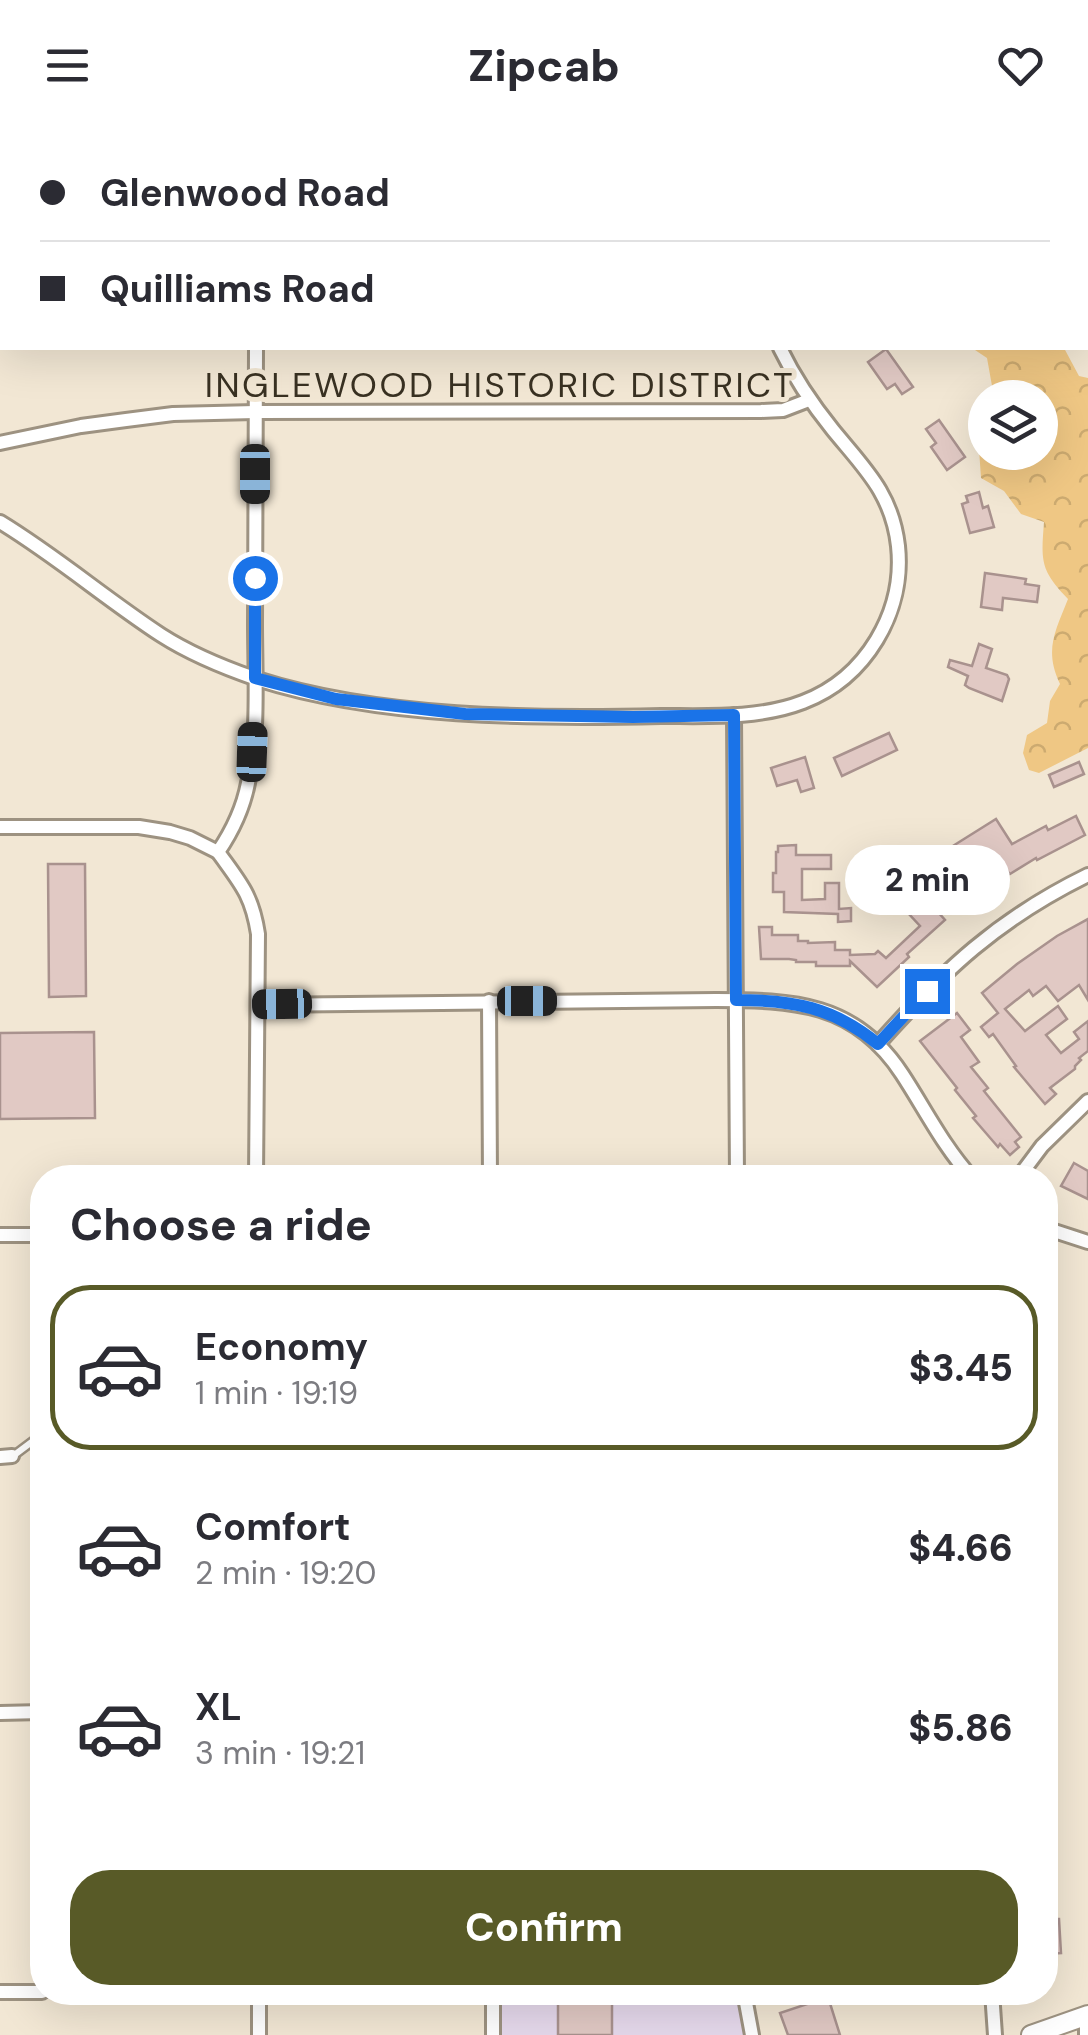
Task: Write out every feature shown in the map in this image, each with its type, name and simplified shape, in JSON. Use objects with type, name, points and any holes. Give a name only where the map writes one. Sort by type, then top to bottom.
[{"type":"main road","points":[[1031,2035],[1087,2022]]},
{"type":"street","points":[[218,852],[233,830],[250,778],[255,678],[256,350]]},
{"type":"street","points":[[0,522],[185,648],[255,678],[336,699],[465,714],[633,717],[734,715],[789,707],[832,688],[868,653],[894,600],[898,549],[886,500],[862,463],[809,400],[781,350]]},
{"type":"street","points":[[0,443],[81,426],[173,414],[761,412],[783,410],[809,400]]},
{"type":"street","points":[[734,715],[736,1165]]},
{"type":"street","points":[[0,828],[139,827],[180,835],[218,852],[248,894],[258,934],[256,1165]]},
{"type":"street","points":[[878,1044],[975,946],[1036,902],[1088,874]]},
{"type":"street","points":[[258,1005],[782,1000],[838,1017],[878,1044],[901,1072],[961,1165]]},
{"type":"street","points":[[489,1001],[490,1165]]},
{"type":"street","points":[[1028,1165],[1088,1101]]},
{"type":"street","points":[[1058,1232],[1088,1242]]},
{"type":"street","points":[[0,1235],[30,1235]]},
{"type":"street","points":[[0,1713],[30,1712]]},
{"type":"street","points":[[0,1992],[30,1992]]},
{"type":"street","points":[[258,2005],[259,2035]]},
{"type":"street","points":[[493,2005],[493,2035]]},
{"type":"street","points":[[746,2005],[752,2035]]},
{"type":"street","points":[[993,2005],[995,2035]]},
{"type":"lane","points":[[6,1456],[30,1442]]},
{"type":"shaded area","points":[[502,2005],[738,2005],[744,2035],[502,2035]]},
{"type":"green space","points":[[975,350],[1065,350],[1079,376],[1088,378],[1088,748],[1039,773],[1029,770],[1023,753],[1027,735],[1047,723],[1050,701],[1060,684],[1052,651],[1068,599],[1044,564],[1044,522],[1021,514],[1004,491],[981,478],[980,470],[1058,470],[1058,380],[991,380],[987,358]]},
{"type":"building","points":[[887,350],[913,387],[902,394],[895,384],[887,389],[868,362]]},
{"type":"building","points":[[939,420],[965,457],[947,470],[931,447],[936,443],[926,429]]},
{"type":"building","points":[[979,492],[994,527],[970,533],[962,504],[968,502],[966,496]]},
{"type":"building","points":[[985,573],[1026,579],[1025,584],[1039,586],[1037,602],[1003,598],[1002,610],[981,607]]},
{"type":"building","points":[[979,644],[992,649],[986,668],[1009,679],[1002,701],[969,688],[965,685],[968,676],[948,667],[950,660],[972,666]]},
{"type":"building","points":[[889,733],[897,750],[842,776],[834,758]]},
{"type":"building","points":[[805,757],[814,788],[801,792],[797,780],[777,786],[771,768]]},
{"type":"building","points":[[1079,762],[1084,774],[1054,787],[1049,775]]},
{"type":"building","points":[[1076,816],[1085,835],[1008,872],[984,891],[948,849],[996,819],[1012,844]]},
{"type":"building","points":[[796,845],[796,855],[831,855],[831,869],[802,869],[802,900],[825,899],[825,883],[839,883],[839,909],[851,908],[851,921],[838,922],[838,914],[784,912],[784,892],[773,892],[776,852],[778,846]]},
{"type":"building","points":[[48,864],[85,864],[86,996],[49,997]]},
{"type":"building","points":[[882,874],[882,890],[892,901],[881,910],[869,895],[868,875]]},
{"type":"building","points":[[930,903],[945,920],[877,987],[850,961],[850,966],[816,966],[816,962],[761,959],[759,927],[772,927],[772,935],[798,935],[798,941],[808,943],[835,942],[835,950],[850,950],[850,955],[878,951],[886,958],[920,926],[909,914],[919,905],[923,909]]},
{"type":"building","points":[[1088,919],[1088,1000],[1079,985],[1058,1001],[1046,986],[1033,996],[1029,990],[1005,1009],[1025,1031],[1058,1006],[1067,1019],[1046,1035],[1061,1053],[1079,1039],[1074,1032],[1088,1021],[1088,1051],[1079,1058],[1075,1069],[1050,1088],[1056,1094],[1045,1104],[993,1034],[989,1037],[981,1027],[998,1013],[982,993],[1057,936]]},
{"type":"building","points":[[957,1013],[970,1030],[961,1037],[979,1062],[971,1067],[988,1088],[984,1091],[1021,1137],[1015,1142],[1019,1147],[1010,1155],[973,1118],[976,1116],[957,1088],[920,1041]]},
{"type":"building","points":[[94,1032],[95,1118],[0,1119],[0,1033]]},
{"type":"building","points":[[1074,1163],[1088,1171],[1088,1199],[1061,1186]]},
{"type":"building","points":[[1058,1919],[1059,1919],[1058,1953]]},
{"type":"building","points":[[558,2005],[612,2005],[612,2035],[558,2035]]},
{"type":"building","points":[[804,2005],[831,2005],[840,2035],[788,2035],[780,2013]]},
{"type":"district","name":"INGLEWOOD HISTORIC DISTRICT","points":[[500,385]]},
{"type":"route","points":[[255,578],[255,678],[336,699],[465,714],[734,715],[736,1000],[782,1000],[812,1007],[838,1017],[878,1044],[927,991]]}]
